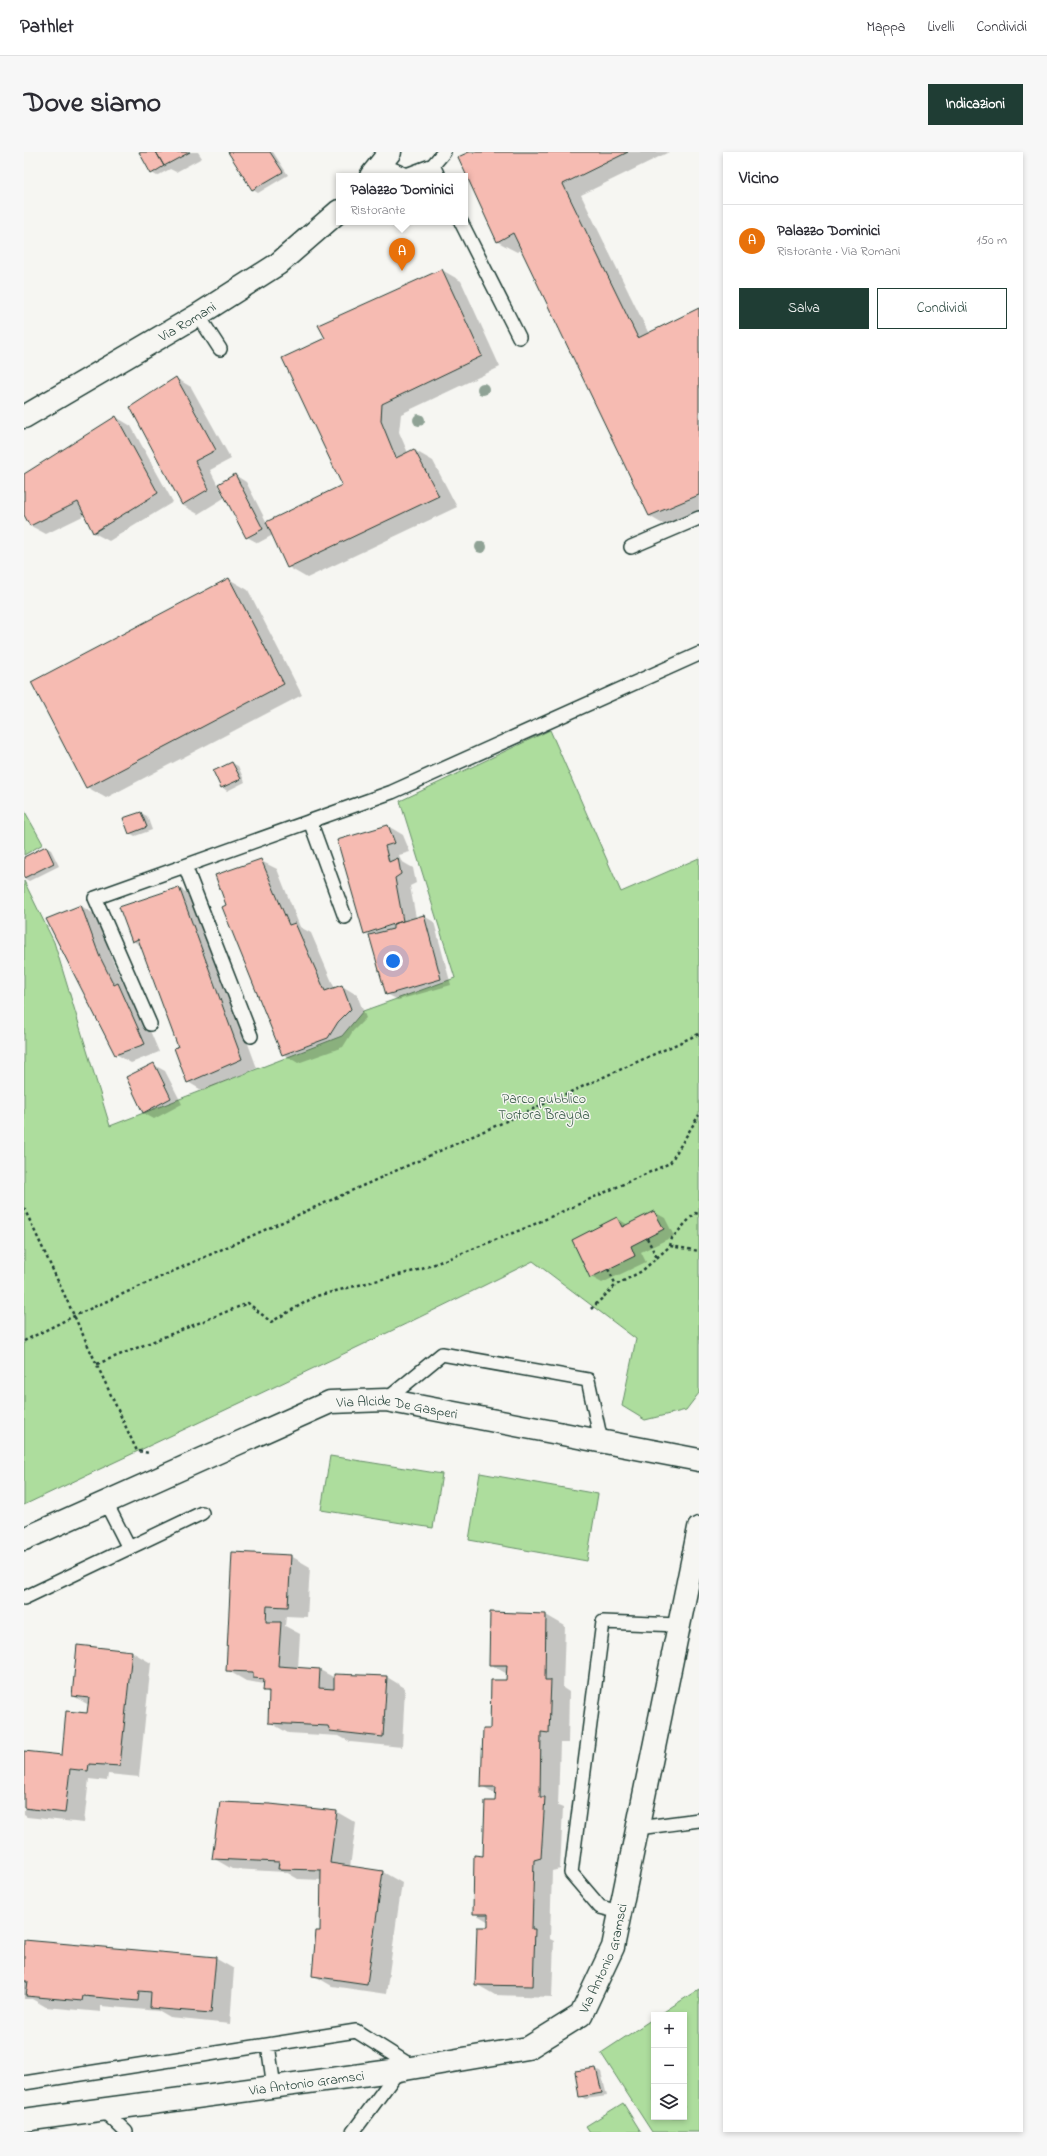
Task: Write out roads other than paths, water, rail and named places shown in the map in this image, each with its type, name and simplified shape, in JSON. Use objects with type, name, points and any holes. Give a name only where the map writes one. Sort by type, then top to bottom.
[{"type":"street","name":"Via Romani","points":[[24,417],[198,315],[278,264],[336,214]]},
{"type":"street","name":"Via Alcide De Gasperi","points":[[24,1539],[105,1501],[330,1402],[386,1400],[699,1460]]},
{"type":"street","name":"Via Antonio Gramsci","points":[[24,2120],[274,2087],[406,2068],[528,2048],[581,2016],[613,1946],[699,1528]]},
{"type":"lane","points":[[421,173],[436,171],[444,152]]},
{"type":"lane","points":[[381,164],[401,173]]},
{"type":"lane","points":[[463,225],[519,337]]},
{"type":"lane","points":[[198,315],[220,349]]},
{"type":"lane","points":[[631,547],[699,518]]},
{"type":"lane","points":[[150,1024],[95,898],[392,792],[699,654]]},
{"type":"lane","points":[[310,821],[345,917]]},
{"type":"lane","points":[[185,866],[251,1036]]},
{"type":"lane","points":[[386,1400],[442,1354],[588,1380],[601,1441]]},
{"type":"lane","points":[[105,1501],[129,1548]]},
{"type":"lane","points":[[24,1598],[202,1513]]},
{"type":"lane","points":[[620,1912],[600,1907],[571,1873],[603,1622],[679,1625]]},
{"type":"lane","points":[[638,1828],[699,1820]]},
{"type":"lane","points":[[24,2083],[356,2031],[406,2068],[353,2132]]},
{"type":"lane","points":[[268,2045],[274,2087]]},
{"type":"lane","points":[[102,2110],[126,2132]]},
{"type":"place","name":"Palazzo Dominici","points":[[402,271]]},
{"type":"park label","name":"Parco pubblico Tortora Brayda","points":[[544,1106]]}]
